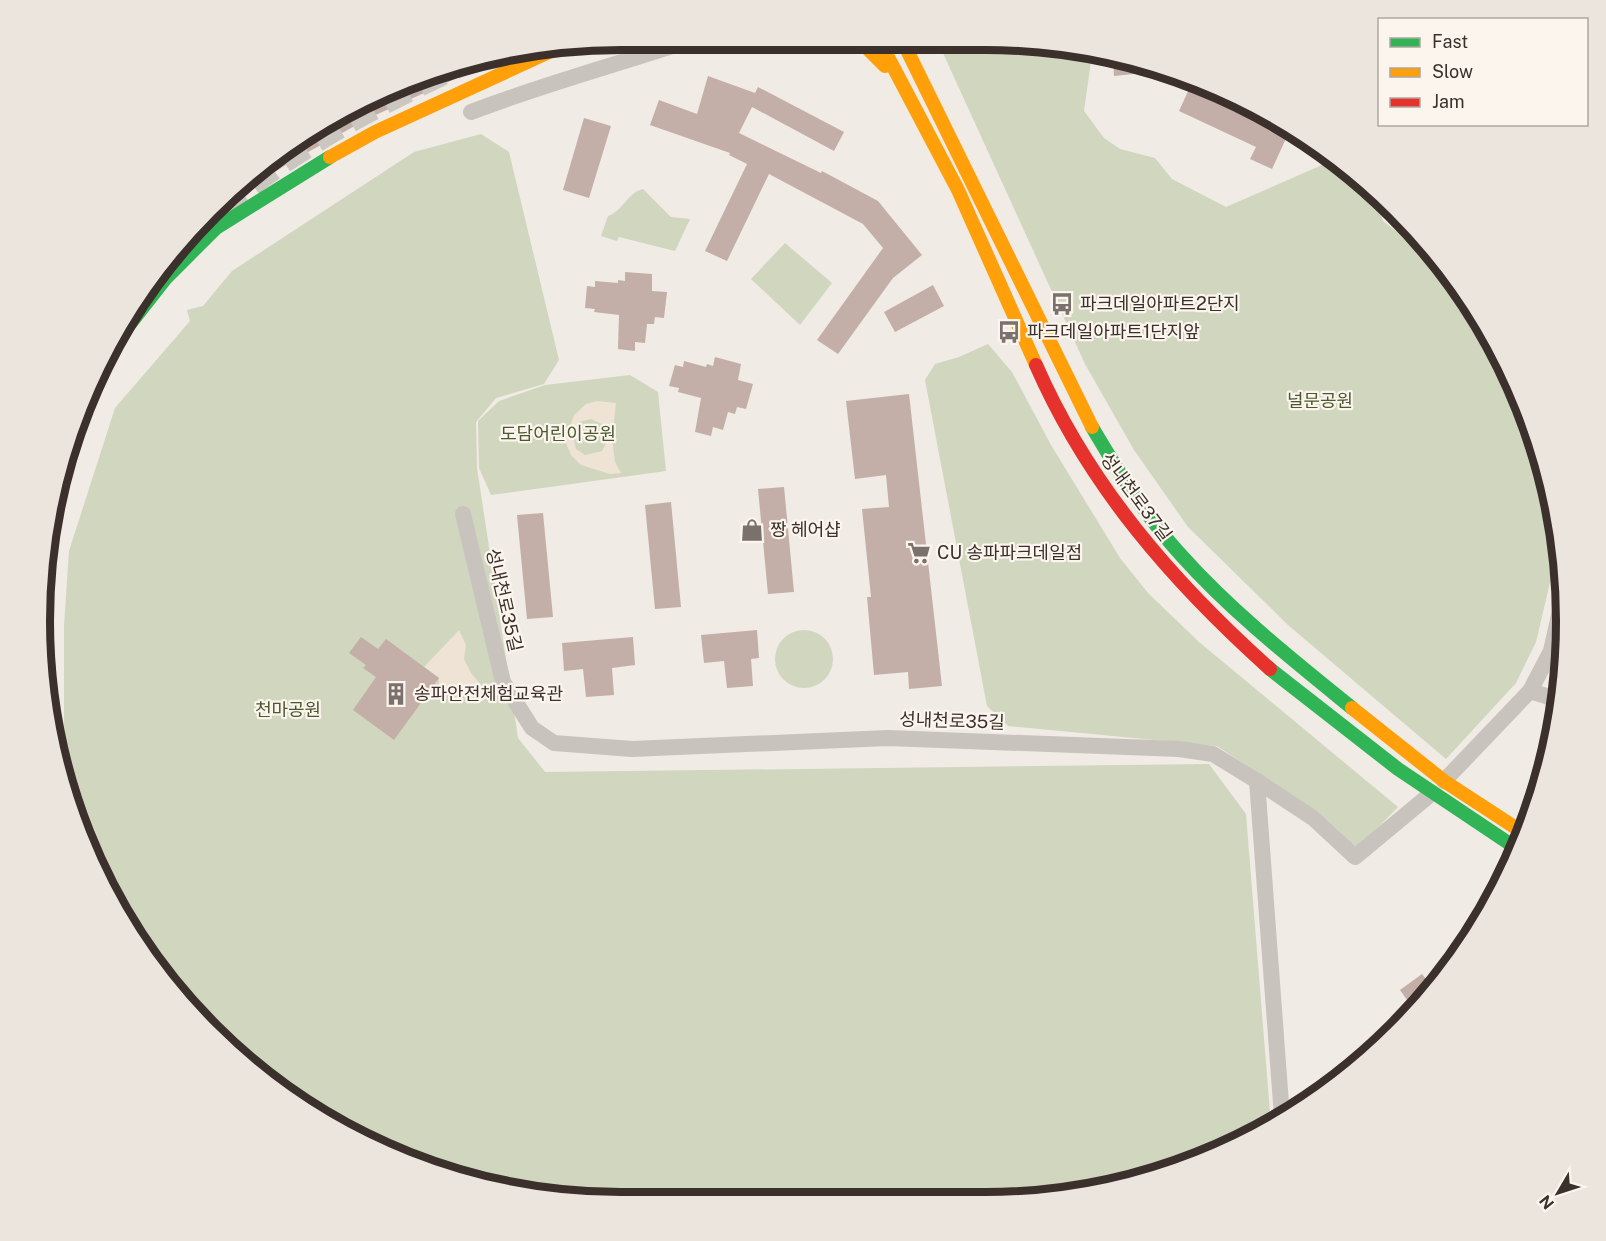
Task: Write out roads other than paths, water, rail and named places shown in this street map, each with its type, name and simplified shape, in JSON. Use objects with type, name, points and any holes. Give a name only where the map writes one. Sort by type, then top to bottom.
[{"type":"main road","points":[[868,50],[912,97]]},
{"type":"main road","name":"성내천로37길","points":[[885,50],[912,97],[1007,296],[1058,410],[1087,463],[1118,507],[1204,610],[1248,651],[1349,732],[1432,793],[1511,844]]},
{"type":"main road","name":"성내천로37길","points":[[907,50],[1092,428],[1138,500],[1181,555],[1270,641],[1444,781],[1517,828]]},
{"type":"main road","points":[[911,50],[913,61]]},
{"type":"main road","points":[[144,306],[166,278],[216,228],[299,174],[375,132],[544,54]]},
{"type":"main road","points":[[1007,296],[1024,289]]},
{"type":"main road","points":[[1432,793],[1444,781]]},
{"type":"street","points":[[471,111],[542,85],[661,50]]},
{"type":"street","name":"성내천로35길","points":[[463,514],[503,682],[532,728],[554,743],[632,749],[888,738],[1179,749],[1213,754],[1257,781],[1313,818],[1355,857],[1432,793]]},
{"type":"street","points":[[1444,781],[1530,691],[1551,651],[1556,630]]},
{"type":"street","points":[[1530,691],[1552,698]]},
{"type":"street","points":[[1257,781],[1281,1109]]},
{"type":"tunnel","points":[[268,171],[325,134],[387,99]]},
{"type":"place","name":"파크데일아파트2단지","points":[[1062,304]]},
{"type":"place","name":"파크데일아파트1단지앞","points":[[1009,332]]},
{"type":"place","name":"짱 헤어샵","points":[[752,530]]},
{"type":"place","name":"CU 송파파크데일점","points":[[919,553]]},
{"type":"place","name":"송파안전체험교육관","points":[[396,694]]},
{"type":"park label","name":"널문공원","points":[[1320,401]]},
{"type":"park label","name":"도담어린이공원","points":[[558,434]]},
{"type":"park label","name":"천마공원","points":[[288,710]]}]
